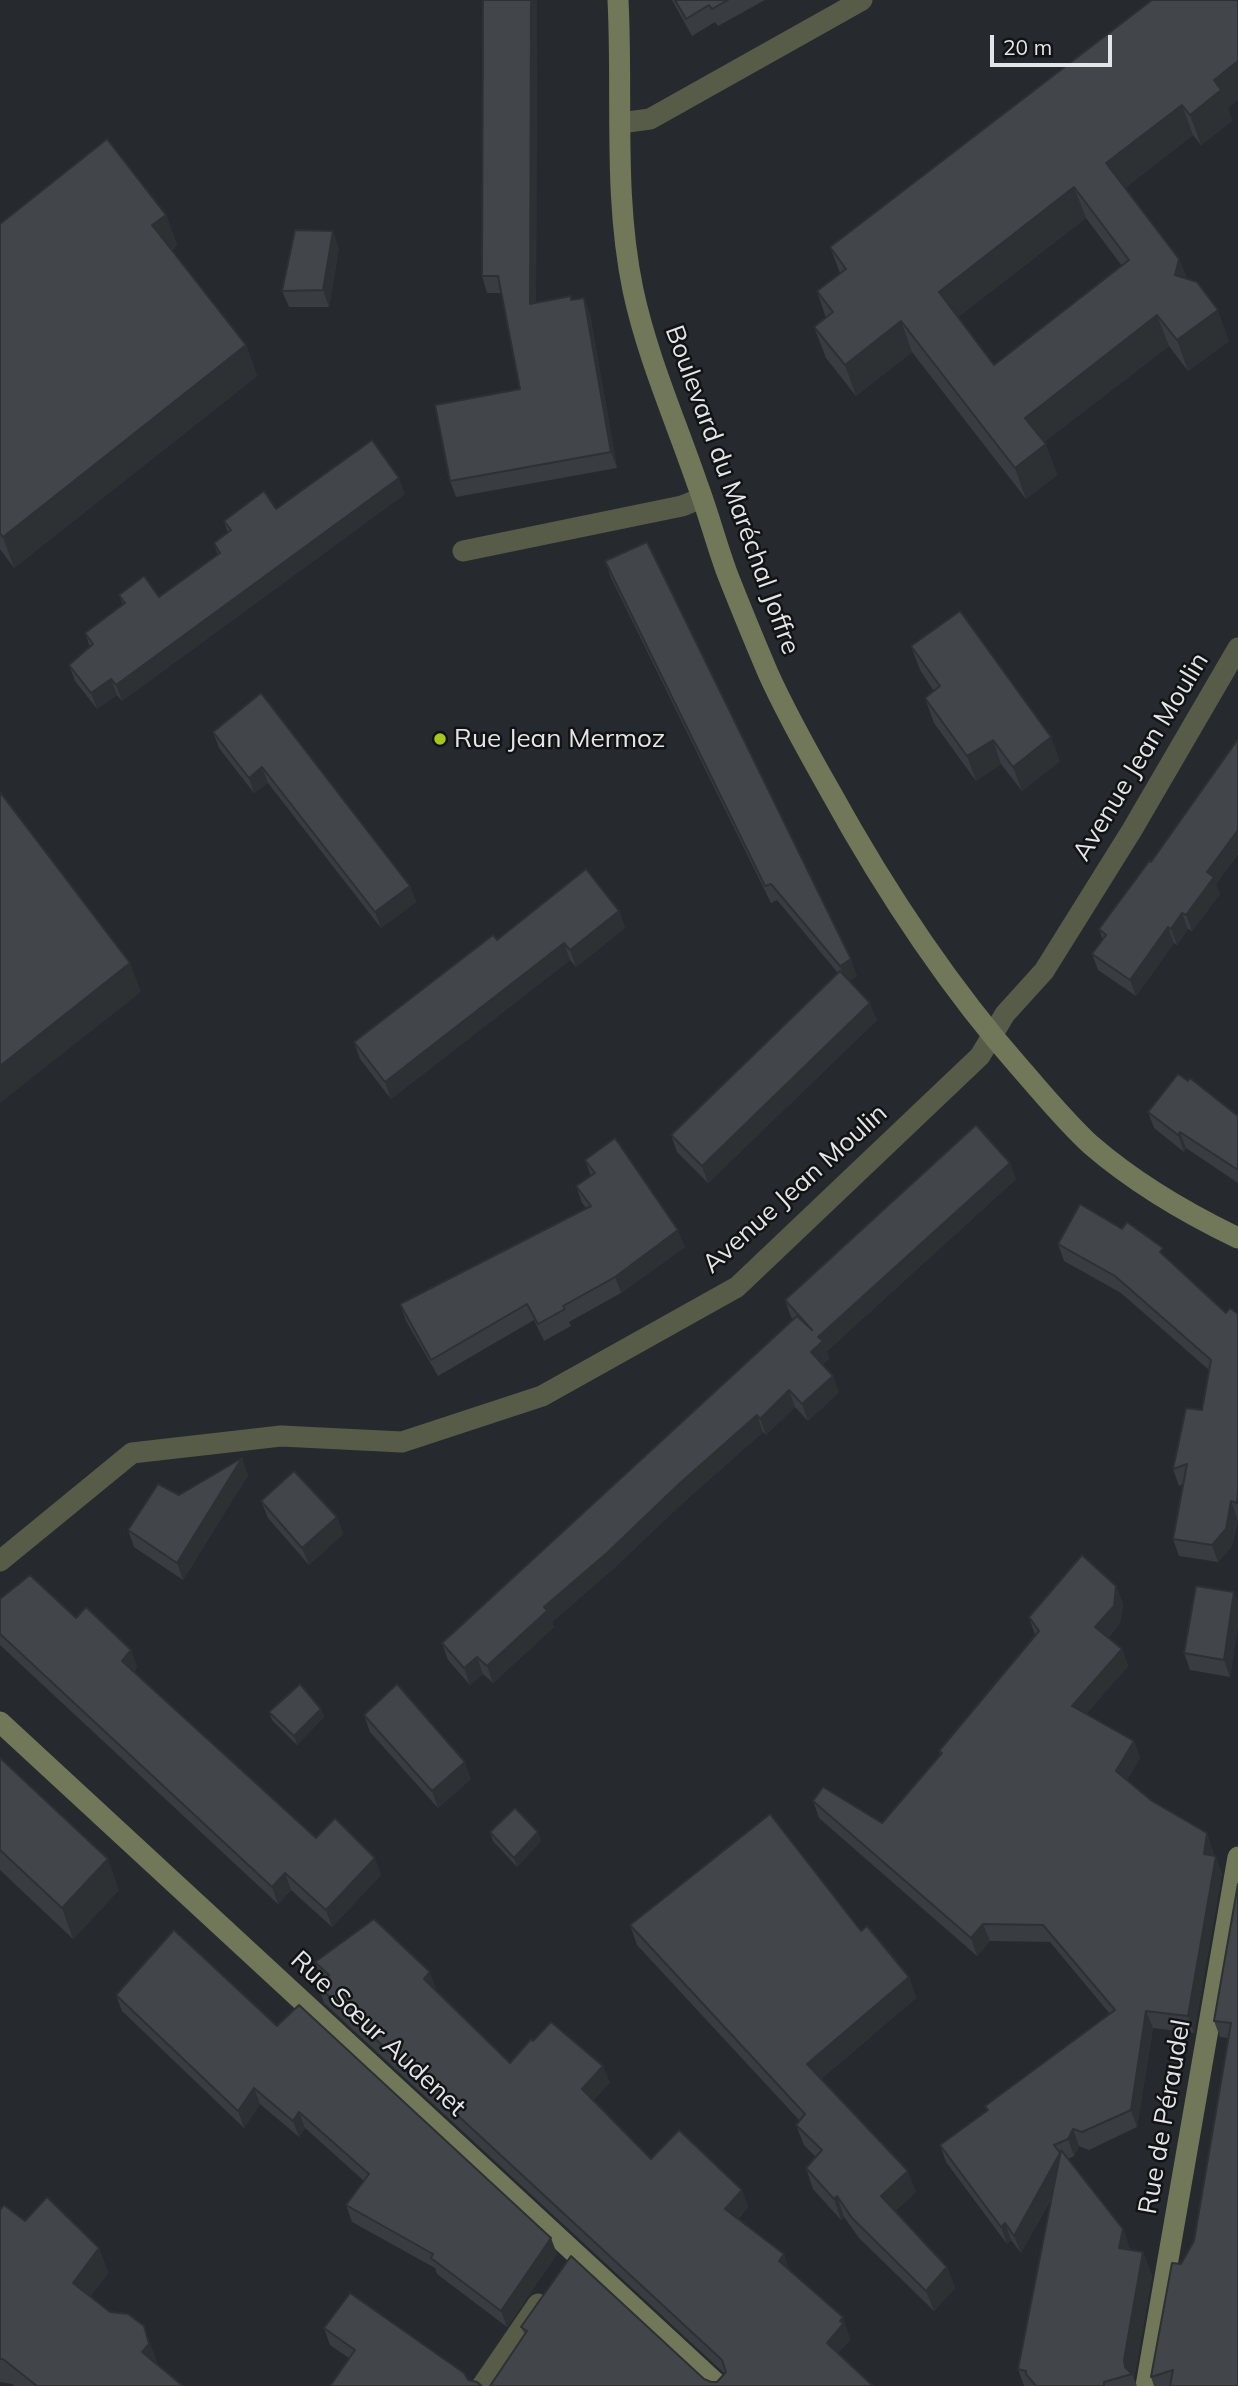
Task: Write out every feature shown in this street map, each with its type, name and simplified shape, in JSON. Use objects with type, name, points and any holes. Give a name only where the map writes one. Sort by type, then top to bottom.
[{"type":"street","name":"Boulevard du Maréchal Joffre","points":[[618,0],[621,44],[619,171],[622,219],[634,291],[650,350],[726,570],[769,676],[858,843],[902,913],[992,1036],[1091,1144],[1129,1174],[1173,1203],[1238,1238]]},
{"type":"street","points":[[620,123],[650,119],[862,0]]},
{"type":"street","points":[[463,551],[682,506],[702,498]]},
{"type":"street","name":"Avenue Jean Moulin","points":[[0,1561],[132,1453],[281,1436],[402,1442],[542,1396],[737,1287],[980,1056],[1005,1014],[1044,971],[1132,830],[1238,648]]},
{"type":"street","name":"Rue Sœur Audenet","points":[[0,1722],[570,2258],[719,2386]]},
{"type":"street","name":"Rue de Péraudel","points":[[1146,2386],[1238,1857]]},
{"type":"street","points":[[482,2386],[551,2286]]},
{"type":"building","points":[[483,0],[531,0],[530,304],[571,296],[571,300],[584,298],[611,452],[450,481],[435,405],[520,389],[498,276],[482,276]]},
{"type":"building","points":[[675,0],[728,0],[712,9],[709,5],[686,19]]},
{"type":"building","points":[[1152,0],[1238,0],[1238,61],[1214,80],[1221,90],[1190,115],[1182,105],[1106,163],[1179,259],[1175,275],[1197,282],[1218,310],[1177,340],[1157,315],[1025,418],[1046,444],[1015,468],[901,321],[845,365],[814,327],[833,312],[817,291],[846,269],[830,247]],"holes":[[[1074,187],[1129,260],[994,365],[939,292]]]},
{"type":"building","points":[[107,139],[166,215],[152,225],[246,345],[3,537],[0,533],[0,224]]},
{"type":"building","points":[[295,230],[333,231],[323,290],[282,291]]},
{"type":"building","points":[[372,440],[399,478],[116,685],[111,679],[91,693],[69,665],[93,644],[85,633],[125,603],[119,595],[144,576],[159,597],[220,553],[214,543],[231,530],[224,521],[264,491],[276,509]]},
{"type":"building","points":[[647,542],[851,959],[840,966],[771,884],[765,886],[605,561]]},
{"type":"building","points":[[960,611],[1051,737],[1013,767],[993,740],[967,756],[925,698],[940,686],[911,646]]},
{"type":"building","points":[[261,693],[410,886],[375,912],[262,767],[249,778],[213,732]]},
{"type":"building","points":[[1238,739],[1238,830],[1207,872],[1214,877],[1186,915],[1182,913],[1171,929],[1168,927],[1130,980],[1092,954],[1106,935],[1099,929],[1150,860],[1151,862]]},
{"type":"building","points":[[0,792],[130,963],[0,1066]]},
{"type":"building","points":[[586,869],[619,911],[570,950],[564,943],[385,1082],[354,1042],[493,935],[497,940]]},
{"type":"building","points":[[840,971],[870,1003],[702,1166],[671,1135]]},
{"type":"building","points":[[1178,1074],[1188,1081],[1190,1078],[1238,1116],[1238,1170],[1180,1132],[1178,1135],[1148,1112]]},
{"type":"building","points":[[976,1125],[1010,1163],[818,1337],[823,1341],[811,1352],[833,1376],[802,1404],[789,1390],[760,1419],[757,1415],[544,1607],[547,1611],[487,1666],[477,1657],[464,1668],[442,1643],[797,1316],[812,1330],[785,1300]]},
{"type":"building","points":[[615,1138],[678,1230],[615,1277],[563,1306],[565,1309],[538,1324],[527,1304],[431,1360],[400,1304],[591,1206],[576,1186],[595,1173],[585,1160]]},
{"type":"building","points":[[1080,1204],[1122,1229],[1127,1222],[1163,1248],[1160,1252],[1226,1313],[1230,1308],[1238,1314],[1237,1503],[1231,1501],[1226,1529],[1212,1545],[1173,1539],[1187,1464],[1173,1469],[1186,1408],[1202,1410],[1211,1360],[1115,1276],[1058,1244]]},
{"type":"building","points":[[242,1458],[177,1563],[128,1530],[158,1484],[179,1495]]},
{"type":"building","points":[[294,1471],[337,1517],[302,1548],[261,1501]]},
{"type":"building","points":[[1082,1555],[1116,1586],[1114,1606],[1095,1627],[1122,1649],[1072,1706],[1134,1741],[1116,1771],[1152,1801],[1207,1833],[1204,1854],[1216,1856],[1188,2016],[1146,2011],[1131,2110],[1082,2132],[1073,2129],[1068,2139],[1054,2145],[1060,2153],[1014,2236],[1005,2223],[1001,2227],[940,2145],[988,2110],[985,2106],[1115,2010],[1043,1925],[983,1924],[971,1938],[813,1801],[823,1787],[882,1823],[942,1753],[939,1751],[1039,1631],[1029,1617]]},
{"type":"building","points":[[30,1575],[76,1618],[86,1607],[131,1650],[122,1661],[316,1838],[335,1818],[375,1858],[326,1910],[285,1873],[272,1887],[0,1634],[0,1599]]},
{"type":"building","points":[[1196,1586],[1234,1592],[1224,1660],[1184,1653]]},
{"type":"building","points":[[300,1684],[321,1709],[294,1736],[269,1712]]},
{"type":"building","points":[[397,1684],[465,1762],[432,1791],[364,1715]]},
{"type":"building","points":[[0,1758],[108,1859],[62,1908],[0,1850]]},
{"type":"building","points":[[515,1808],[538,1832],[514,1858],[490,1832]]},
{"type":"building","points":[[770,1814],[861,1931],[867,1926],[909,1977],[807,2064],[908,2171],[881,2196],[947,2267],[926,2291],[852,2218],[837,2196],[834,2199],[806,2168],[822,2150],[796,2125],[805,2114],[630,1925]]},
{"type":"building","points":[[1238,1884],[1238,2386],[1170,2386],[1173,2370],[1151,2377],[1172,2263],[1181,2264],[1194,2241],[1231,2023],[1214,2021]]},
{"type":"building","points":[[374,1919],[430,1972],[424,1979],[510,2063],[531,2039],[533,2041],[551,2022],[603,2066],[582,2089],[651,2159],[679,2130],[742,2190],[725,2209],[784,2254],[779,2261],[843,2317],[840,2321],[844,2323],[827,2343],[873,2386],[490,2386],[527,2331],[521,2327],[571,2256],[704,2379],[717,2382],[726,2372],[722,2360],[318,1986],[329,1975],[315,1962]]},
{"type":"building","points":[[174,1930],[277,2026],[299,2005],[551,2238],[501,2311],[431,2258],[433,2254],[346,2205],[369,2174],[299,2112],[293,2121],[254,2088],[238,2111],[116,1995]]},
{"type":"building","points":[[1061,2150],[1123,2229],[1119,2248],[1143,2252],[1124,2360],[1125,2367],[1132,2374],[1104,2382],[1104,2386],[1036,2386],[1026,2371],[1018,2369]]},
{"type":"building","points":[[47,2197],[99,2248],[73,2283],[110,2312],[128,2314],[144,2326],[149,2344],[142,2352],[183,2386],[37,2386],[0,2359],[0,2210],[4,2205],[25,2221]]},
{"type":"building","points":[[350,2293],[464,2373],[468,2380],[482,2386],[330,2386],[355,2350],[324,2328]]},
{"type":"place","name":"Rue Jean Mermoz","points":[[440,739]]}]
